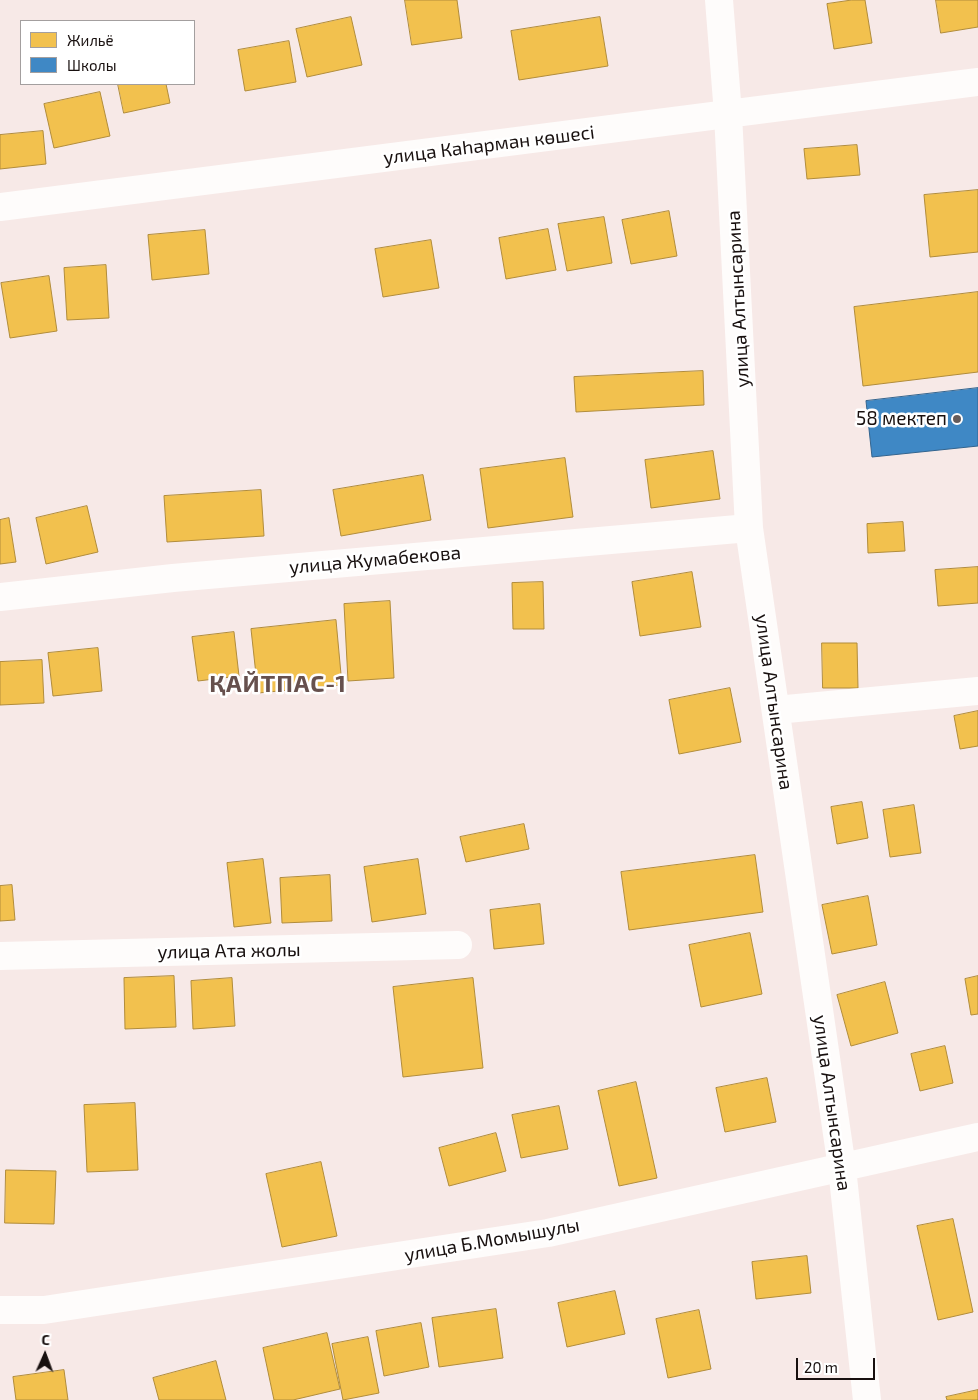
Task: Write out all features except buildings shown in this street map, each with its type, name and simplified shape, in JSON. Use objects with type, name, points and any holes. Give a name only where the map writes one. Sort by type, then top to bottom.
[{"type":"street","name":"улица Алтынсарина","points":[[719,0],[728,114],[749,528],[842,1168],[867,1400]]},
{"type":"street","name":"улица Каһарман көшесі","points":[[0,207],[978,82]]},
{"type":"street","name":"улица Жумабекова","points":[[0,597],[173,578],[749,528]]},
{"type":"street","points":[[776,710],[978,691]]},
{"type":"street","name":"улица Ата жолы","points":[[0,956],[458,945]]},
{"type":"street","name":"улица Б.Момышулы","points":[[0,1310],[44,1310],[548,1233],[978,1137]]},
{"type":"place","name":"58 мектеп","points":[[957,419]]},
{"type":"district","name":"ҚАЙТПАС-1","points":[[278,684]]}]
